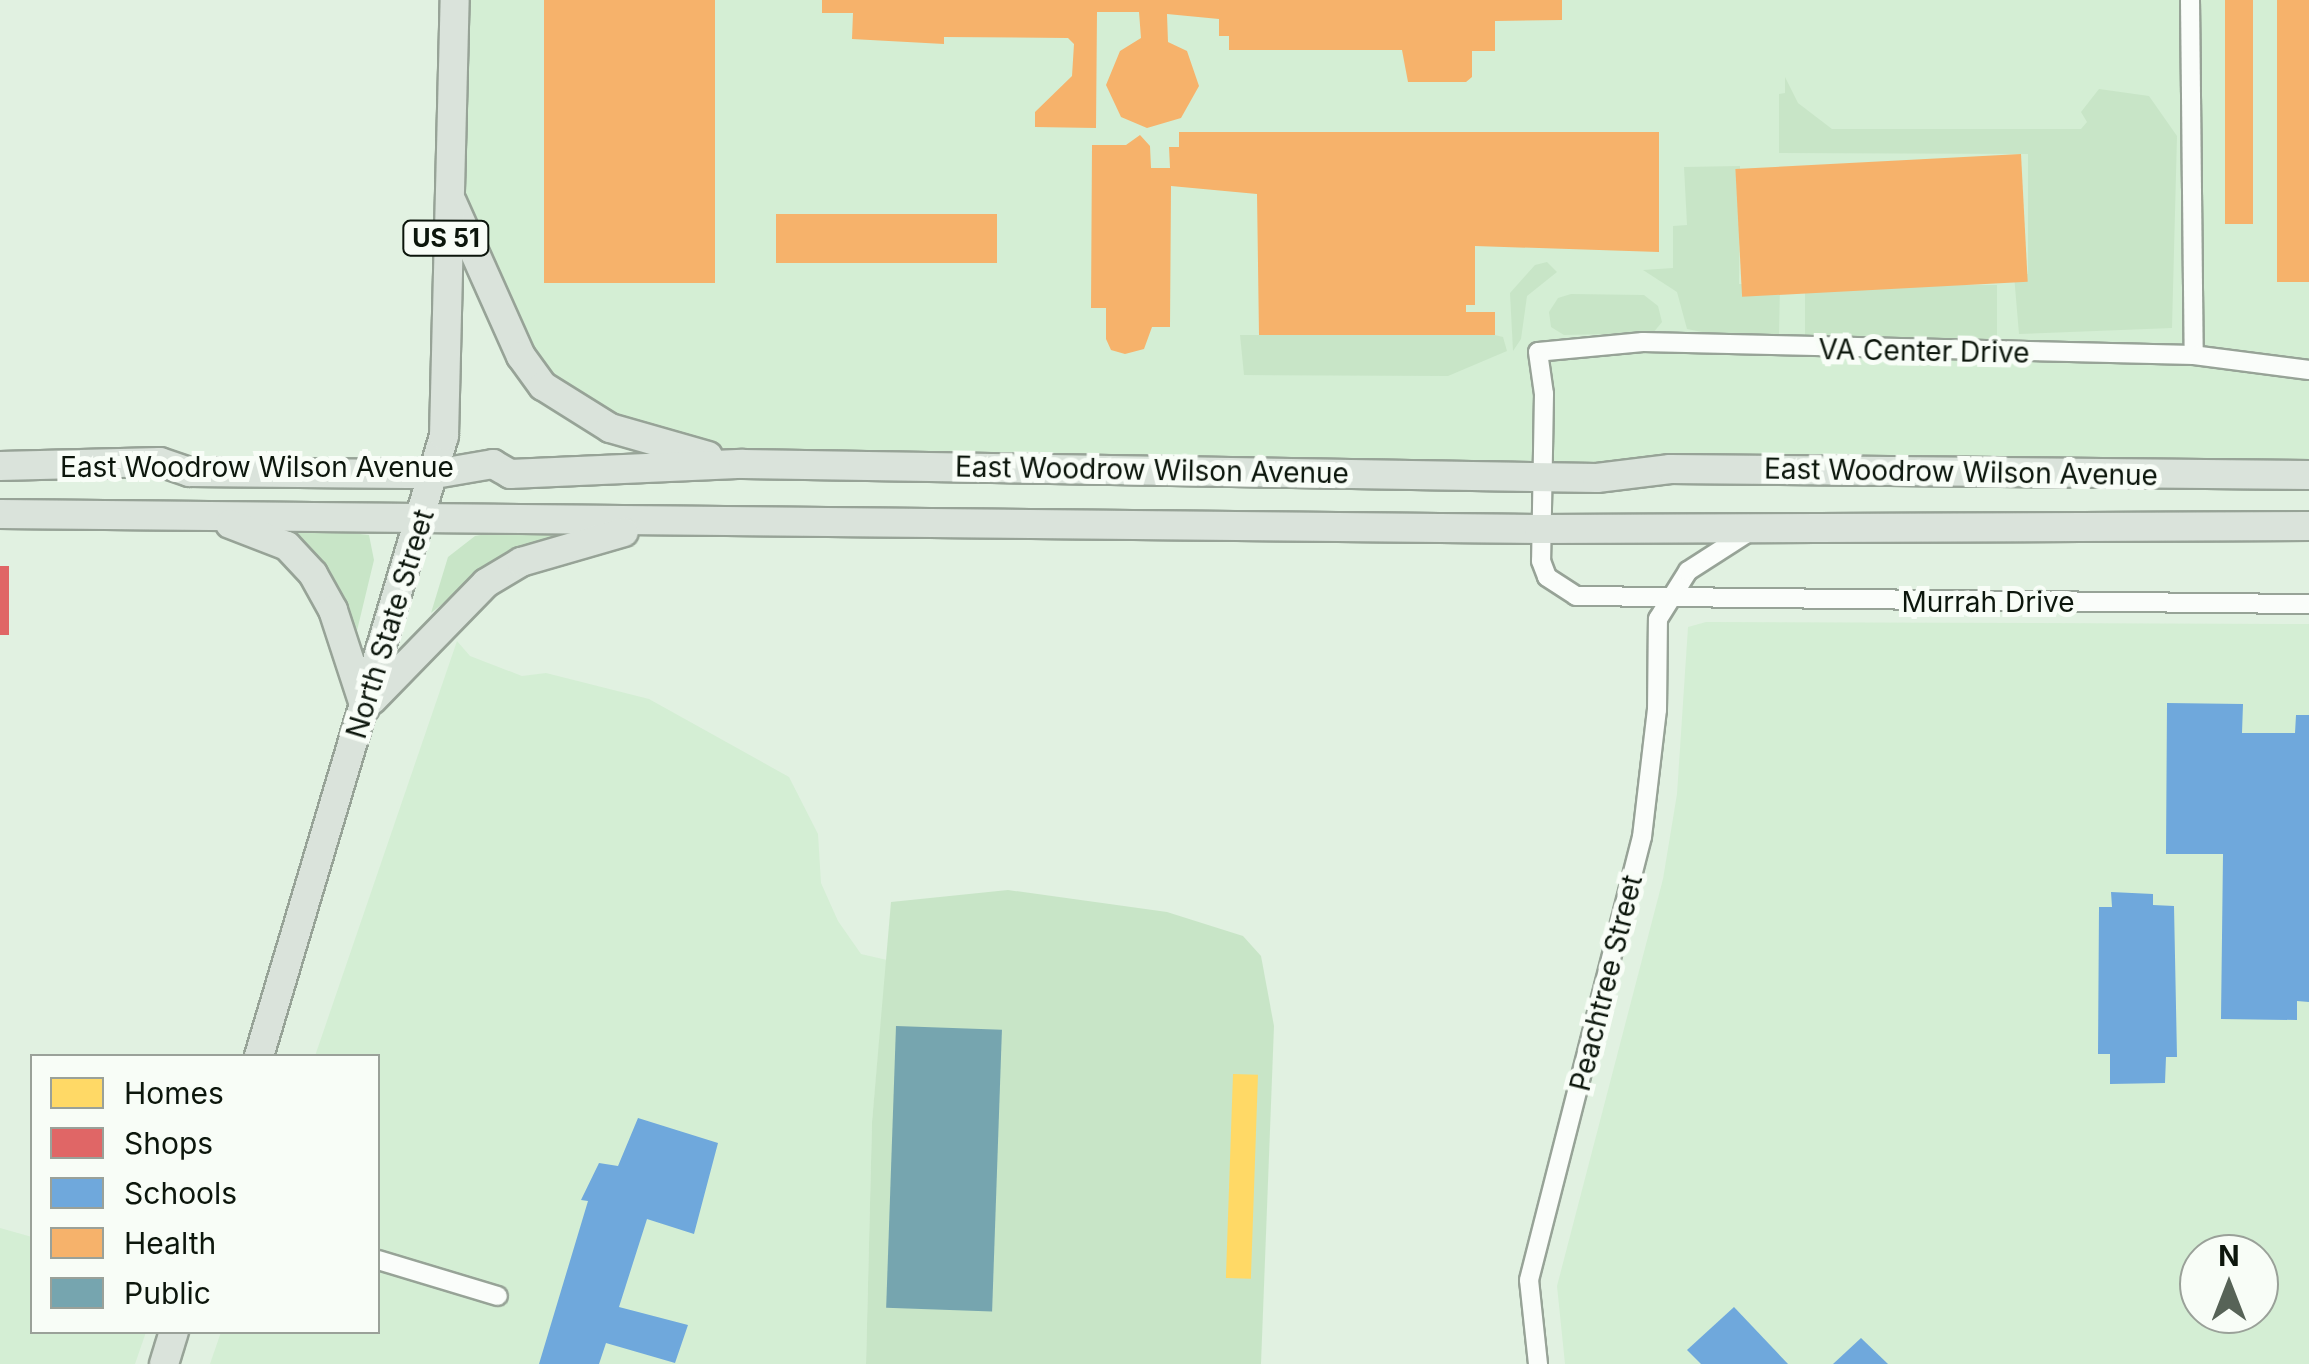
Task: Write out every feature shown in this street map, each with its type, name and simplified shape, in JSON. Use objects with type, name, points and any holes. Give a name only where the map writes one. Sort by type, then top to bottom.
[{"type":"main road","name":"North State Street","points":[[260,1054],[424,516],[447,421],[446,190],[456,0]]},
{"type":"main road","points":[[446,190],[521,356],[543,386],[610,428],[744,464]]},
{"type":"main road","name":"East Woodrow Wilson Avenue","points":[[0,466],[160,462],[189,472],[435,474],[493,464],[510,474],[744,464],[1539,477],[1670,469],[2309,475]]},
{"type":"main road","name":"East Woodrow Wilson Avenue","points":[[0,514],[1539,530],[1760,525],[2309,526]]},
{"type":"main road","points":[[181,515],[257,531],[294,553],[333,610],[365,708]]},
{"type":"main road","points":[[365,708],[444,620],[520,562],[673,522]]},
{"type":"main road","points":[[164,1364],[173,1334]]},
{"type":"street","points":[[2190,0],[2194,355]]},
{"type":"street","name":"VA Center Drive","points":[[1539,477],[1544,394],[1538,352],[1643,342],[2194,355],[2309,370]]},
{"type":"street","points":[[1539,477],[1540,561],[1557,587],[1597,599],[1668,599],[1688,571],[1760,525]]},
{"type":"street","name":"Murrah Drive","points":[[1668,599],[2309,604]]},
{"type":"street","name":"Peachtree Street","points":[[1538,1364],[1529,1280],[1642,837],[1657,710],[1658,619],[1668,599]]},
{"type":"street","points":[[380,1261],[498,1296]]},
{"type":"shaded area","points":[[449,0],[2309,0],[2309,475],[743,464],[654,444],[543,386],[446,190]]},
{"type":"shaded area","points":[[1785,77],[1798,103],[1832,129],[2081,129],[2087,122],[2081,112],[2099,89],[2149,96],[2177,136],[2172,328],[2019,334],[2014,275],[2028,274],[2028,154],[1779,153],[1779,94],[1785,93]]},
{"type":"shaded area","points":[[1740,166],[1739,284],[1780,284],[1779,334],[1767,345],[1687,329],[1677,292],[1643,270],[1673,268],[1673,226],[1687,225],[1684,167]]},
{"type":"shaded area","points":[[1547,262],[1557,272],[1527,296],[1521,339],[1513,351],[1510,293],[1535,265]]},
{"type":"shaded area","points":[[1805,285],[1997,285],[1997,339],[1805,339]]},
{"type":"shaded area","points":[[1571,294],[1644,295],[1658,306],[1662,322],[1653,333],[1564,335],[1551,327],[1549,312],[1558,298]]},
{"type":"shaded area","points":[[1240,335],[1495,335],[1503,337],[1507,351],[1448,376],[1244,375]]},
{"type":"shaded area","points":[[287,526],[369,535],[374,560],[355,639],[330,575]]},
{"type":"shaded area","points":[[496,532],[573,532],[485,570],[431,613],[448,557],[475,536]]},
{"type":"shaded area","points":[[1706,622],[2309,624],[2309,1364],[1565,1364],[1557,1286],[1663,879],[1677,794],[1688,627]]},
{"type":"shaded area","points":[[457,641],[470,656],[522,676],[546,673],[649,699],[789,777],[818,834],[821,883],[838,921],[861,954],[887,960],[872,1122],[866,1364],[210,1364],[220,1334],[380,1334],[380,1054],[316,1054]]},
{"type":"shaded area","points":[[1008,890],[1167,912],[1243,936],[1261,956],[1274,1026],[1261,1364],[866,1364],[872,1122],[891,902]]},
{"type":"shaded area","points":[[0,1228],[30,1236],[30,1334],[145,1334],[135,1364],[0,1364]]},
{"type":"building: Homes","points":[[1233,1074],[1258,1075],[1251,1279],[1226,1278]]},
{"type":"building: Shops","points":[[0,566],[9,566],[9,635],[0,635]]},
{"type":"building: Schools","points":[[2167,703],[2243,704],[2242,733],[2295,733],[2296,715],[2309,715],[2309,1002],[2297,1001],[2297,1020],[2221,1019],[2223,854],[2166,854]]},
{"type":"building: Schools","points":[[2111,892],[2153,894],[2153,905],[2174,906],[2177,1057],[2166,1057],[2165,1083],[2110,1084],[2110,1054],[2098,1054],[2099,907],[2112,907]]},
{"type":"building: Schools","points":[[638,1118],[718,1143],[694,1234],[647,1219],[619,1307],[688,1325],[675,1363],[606,1343],[599,1364],[539,1364],[588,1201],[581,1200],[599,1163],[618,1166]]},
{"type":"building: Schools","points":[[1734,1307],[1788,1364],[1701,1364],[1687,1350]]},
{"type":"building: Schools","points":[[1861,1338],[1888,1364],[1833,1364]]},
{"type":"building: Health","points":[[544,0],[715,0],[715,283],[544,283]]},
{"type":"building: Health","points":[[822,0],[1562,0],[1562,20],[1495,21],[1495,51],[1472,51],[1472,77],[1466,82],[1408,82],[1402,50],[1229,50],[1229,36],[1219,36],[1219,19],[1167,14],[1168,42],[1187,51],[1199,86],[1181,118],[1147,128],[1121,117],[1106,85],[1120,51],[1141,38],[1139,12],[1097,12],[1096,128],[1035,127],[1035,112],[1072,76],[1074,44],[1068,38],[944,37],[944,44],[852,39],[853,13],[822,13]]},
{"type":"building: Health","points":[[2225,0],[2253,0],[2253,224],[2225,224]]},
{"type":"building: Health","points":[[2277,0],[2309,0],[2309,282],[2277,282]]},
{"type":"building: Health","points":[[1179,132],[1659,132],[1659,252],[1475,246],[1475,305],[1466,305],[1466,312],[1495,312],[1495,335],[1259,335],[1257,194],[1171,186],[1170,327],[1152,327],[1144,349],[1125,354],[1111,350],[1106,339],[1106,308],[1091,308],[1092,145],[1126,145],[1140,135],[1150,146],[1151,168],[1170,168],[1169,147],[1179,147]]},
{"type":"building: Health","points":[[2021,154],[2028,282],[1742,297],[1735,169]]},
{"type":"building: Health","points":[[776,214],[997,214],[997,263],[776,263]]},
{"type":"building: Public","points":[[896,1026],[1002,1030],[992,1312],[886,1308]]}]
